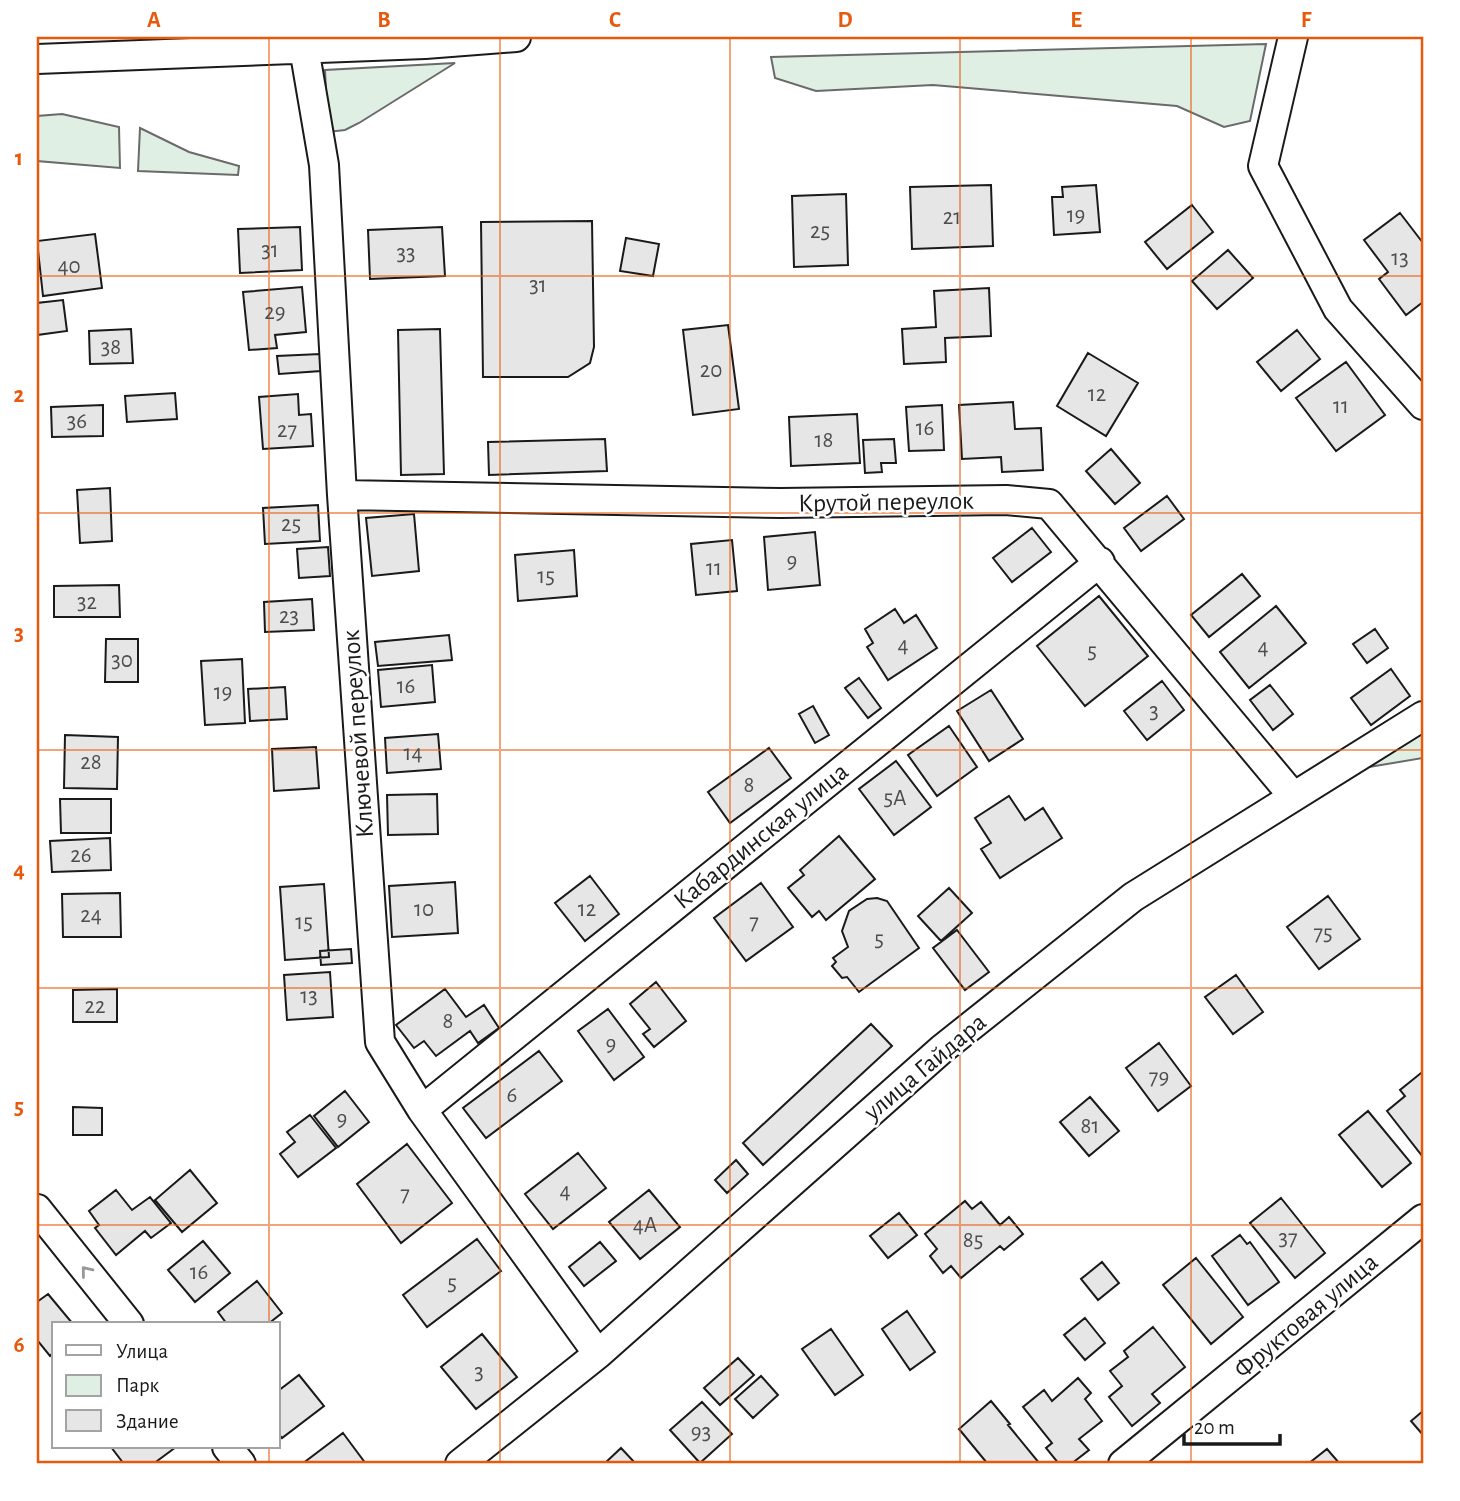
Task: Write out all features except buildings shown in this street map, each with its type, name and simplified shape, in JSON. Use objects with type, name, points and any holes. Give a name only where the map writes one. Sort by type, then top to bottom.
[{"type":"street","points":[[37,59],[516,37]]},
{"type":"street","points":[[1293,37],[1263,166],[1338,309],[1423,405]]},
{"type":"street","name":"Ключевой переулок","points":[[304,48],[324,165],[342,495],[380,1041],[422,1110],[598,1354]]},
{"type":"street","name":"Крутой переулок","points":[[342,495],[781,503],[1017,501],[1049,504],[1293,796]]},
{"type":"street","name":"Кабардинская улица","points":[[422,1110],[1100,562]]},
{"type":"street","name":"улица Гайдара","points":[[460,1464],[598,1354],[963,1032],[1133,897],[1423,716]]},
{"type":"street","points":[[37,1209],[127,1322]]},
{"type":"street","name":"Фруктовая улица","points":[[1123,1464],[1423,1219]]},
{"type":"street","points":[[228,1448],[241,1464]]},
{"type":"green space","points":[[1266,44],[1250,121],[1224,127],[1177,106],[933,85],[816,91],[775,78],[771,57]]},
{"type":"green space","points":[[455,63],[359,123],[345,130],[328,132],[325,70]]},
{"type":"green space","points":[[62,114],[119,127],[120,168],[37,161],[37,116]]},
{"type":"green space","points":[[140,128],[189,152],[239,166],[238,175],[138,171]]},
{"type":"green space","points":[[1423,732],[1423,758],[1369,767]]}]
